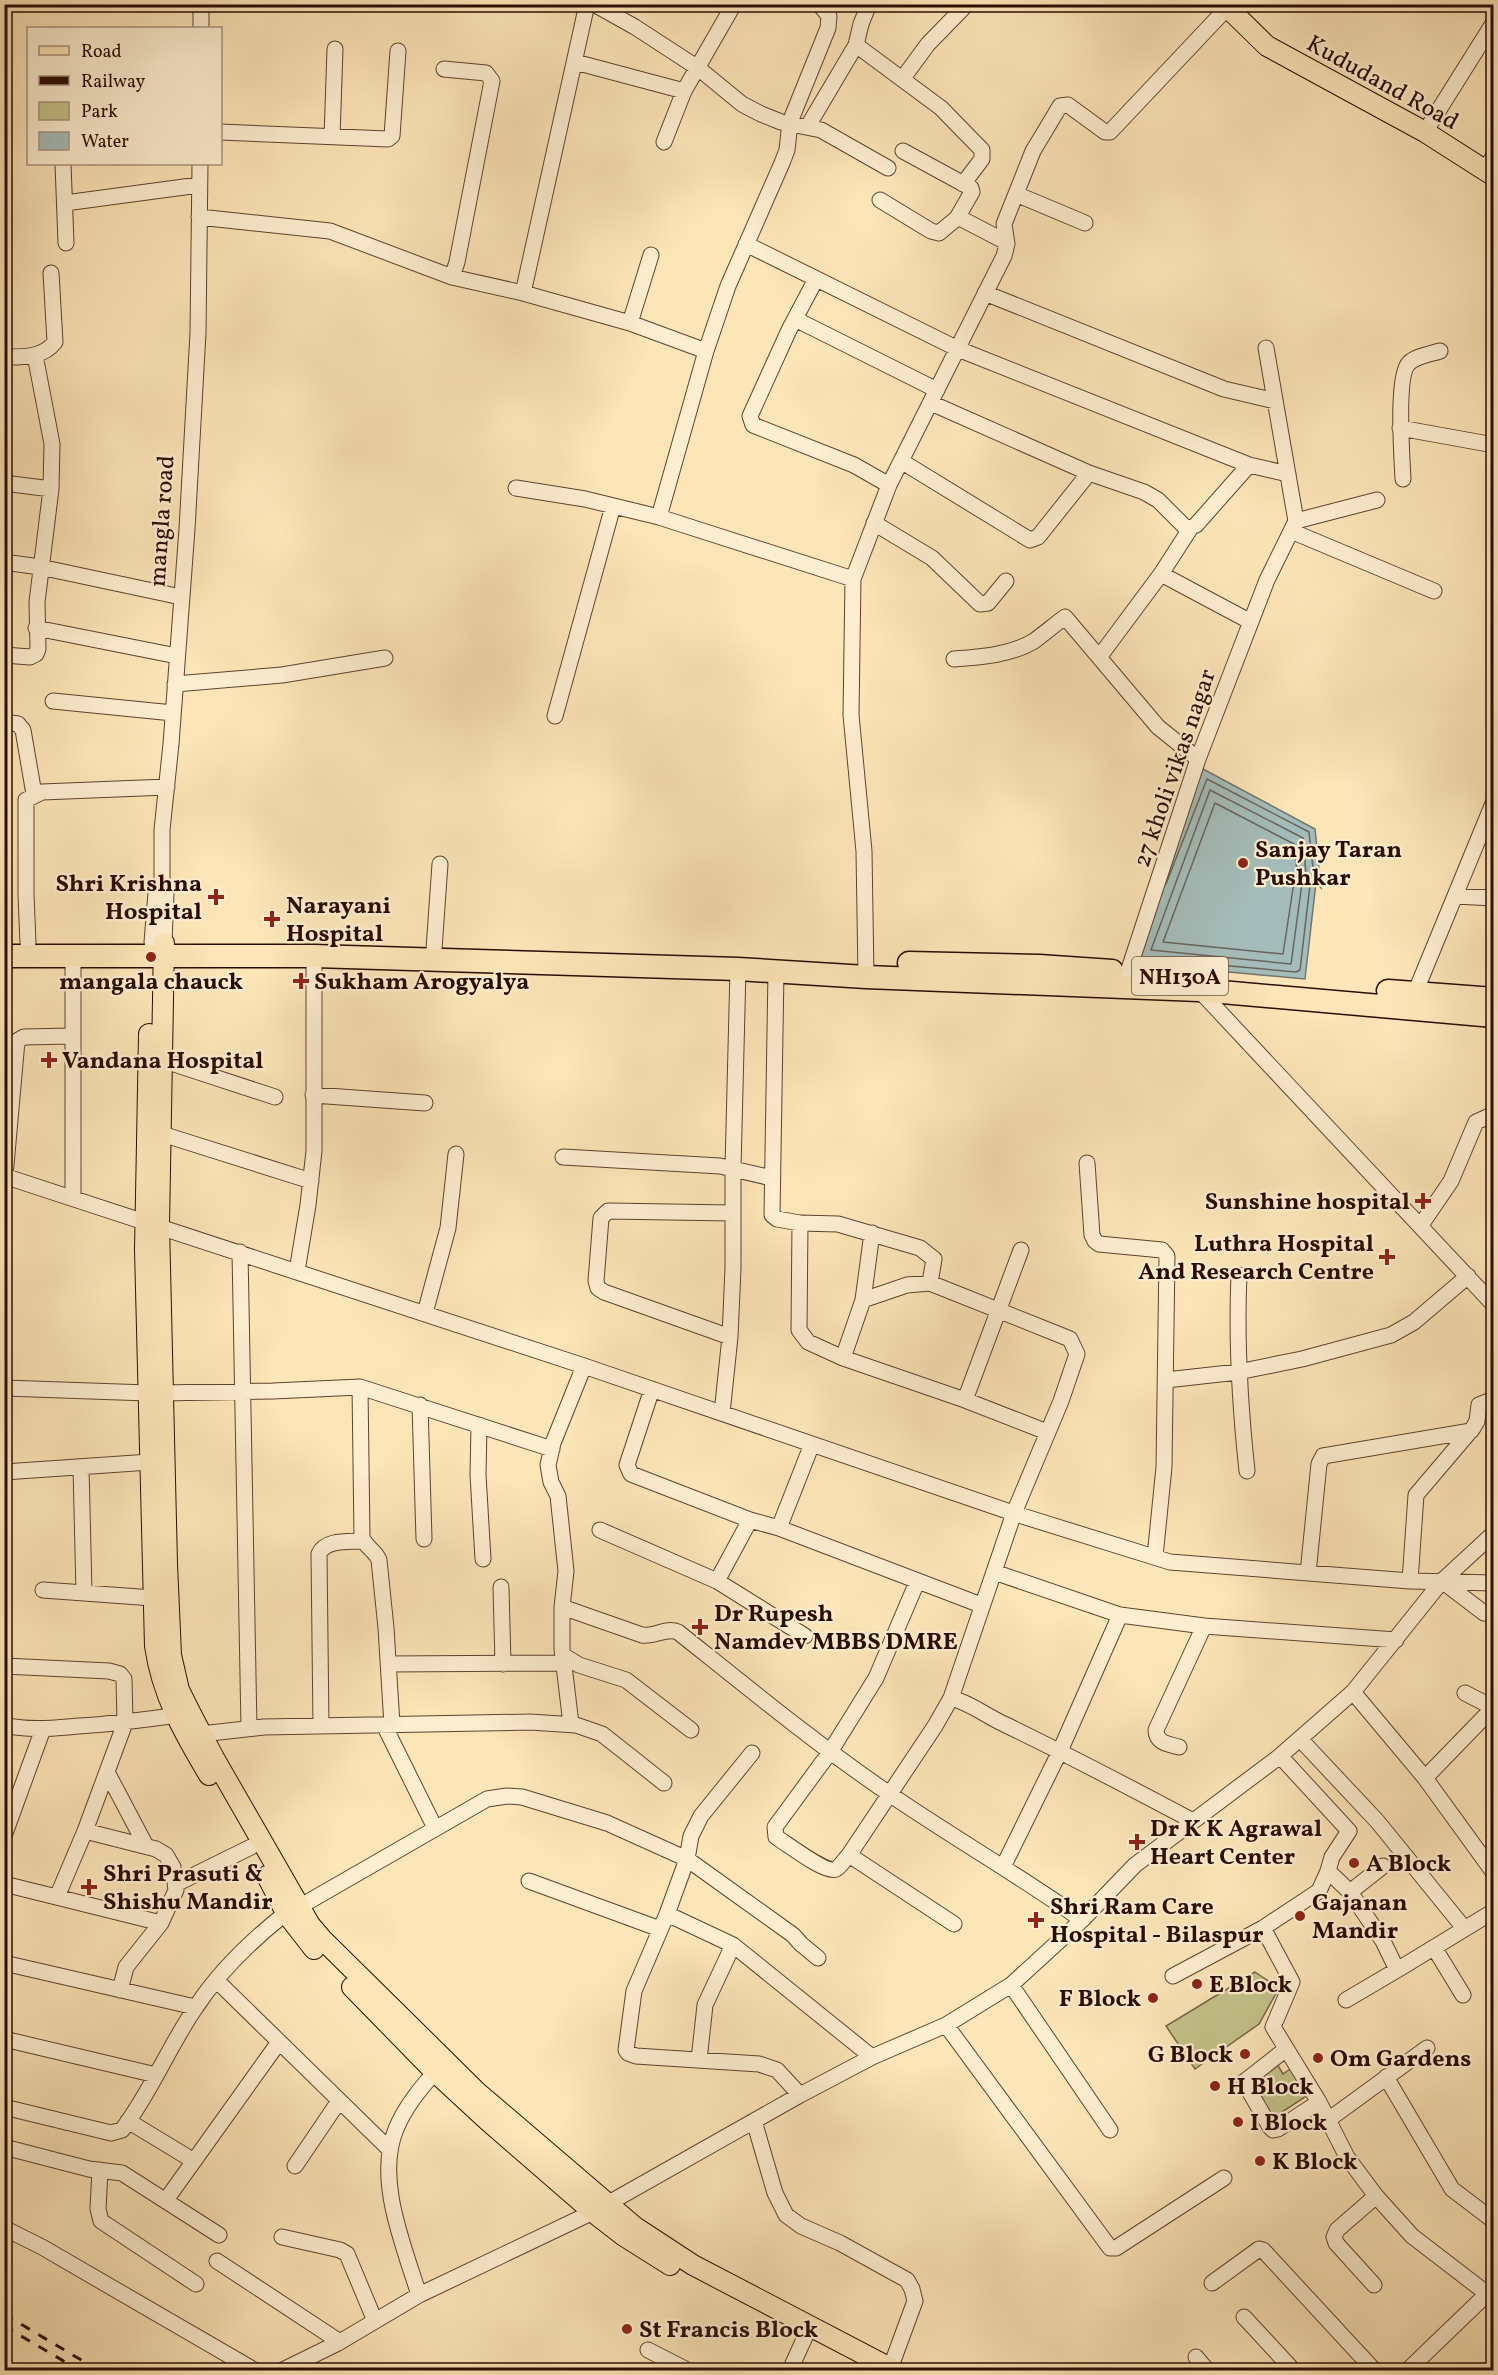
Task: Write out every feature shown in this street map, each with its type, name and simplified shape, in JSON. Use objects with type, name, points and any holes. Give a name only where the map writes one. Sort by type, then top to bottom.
[{"type":"highway","name":"NH130A","points":[[4,943],[314,956],[526,957],[866,969],[1199,990],[1494,1017]]},
{"type":"highway","name":"NH130A","points":[[4,956],[158,950],[435,948],[526,957],[776,971],[1039,966],[1494,999]]},
{"type":"main road","name":"Kududand Road","points":[[1226,6],[1267,46],[1491,167]]},
{"type":"main road","points":[[152,1223],[162,1134],[158,950]]},
{"type":"main road","points":[[158,950],[152,1223],[155,1393],[171,1655],[183,1715]]},
{"type":"main road","points":[[155,1393],[150,1462],[153,1598],[159,1671],[166,1694],[183,1715],[313,1948],[435,2072],[600,2208],[635,2227],[693,2265],[892,2369]]},
{"type":"main road","points":[[194,1735],[251,1847],[292,1910],[477,2092],[600,2208],[624,2236],[679,2271],[868,2370]]},
{"type":"street","points":[[201,4],[201,27]]},
{"type":"street","points":[[523,293],[587,4]]},
{"type":"street","points":[[594,4],[698,68],[742,104],[761,114],[790,124],[821,130],[888,168]]},
{"type":"street","points":[[664,142],[684,91],[734,4]]},
{"type":"street","points":[[659,517],[706,351],[728,286],[782,163],[787,150],[790,124],[828,28],[829,16],[819,4]]},
{"type":"street","points":[[808,126],[856,45],[869,4]]},
{"type":"street","points":[[903,78],[928,44],[967,4]]},
{"type":"street","points":[[866,969],[864,852],[851,715],[853,579],[889,485],[1004,256],[1006,242],[1004,224],[1033,150],[1060,106],[1068,105],[1105,132],[1110,132],[1226,6]]},
{"type":"street","points":[[1425,132],[1494,22]]},
{"type":"street","points":[[856,45],[941,108],[982,150],[982,159],[963,184]]},
{"type":"street","points":[[332,137],[335,49]]},
{"type":"street","points":[[222,132],[386,140],[391,137],[398,51]]},
{"type":"street","points":[[575,62],[684,91]]},
{"type":"street","points":[[444,69],[486,73],[492,81],[457,262],[452,277]]},
{"type":"street","points":[[880,200],[936,233],[942,232],[958,217],[972,191],[903,151]]},
{"type":"street","points":[[63,165],[66,243]]},
{"type":"street","name":"mangla road","points":[[158,950],[156,893],[162,881],[162,830],[173,713],[198,333],[200,165]]},
{"type":"street","points":[[65,203],[199,184]]},
{"type":"street","points":[[1016,194],[1085,223]]},
{"type":"street","points":[[199,217],[330,231],[452,277],[523,293],[630,323],[706,351]]},
{"type":"street","points":[[958,217],[1006,242]]},
{"type":"street","points":[[746,244],[958,349],[1248,465],[1288,474]]},
{"type":"street","points":[[630,323],[651,255]]},
{"type":"street","points":[[4,357],[35,355],[51,348],[56,339],[51,273]]},
{"type":"street","points":[[816,279],[750,416],[751,423],[854,465],[889,485]]},
{"type":"street","points":[[986,293],[1224,389],[1275,401]]},
{"type":"street","points":[[795,319],[934,397],[1089,473],[1144,492],[1158,500],[1185,528],[1190,529]]},
{"type":"street","points":[[1266,348],[1288,474],[1294,526]]},
{"type":"street","points":[[1403,479],[1400,428],[1406,367],[1412,360],[1440,351]]},
{"type":"street","points":[[4,655],[30,657],[36,654],[38,649],[36,628],[40,567],[51,489],[52,444],[35,355]]},
{"type":"street","points":[[1400,428],[1494,445]]},
{"type":"street","points":[[901,461],[1030,540],[1038,537],[1089,473]]},
{"type":"street","points":[[1100,656],[1161,574],[1190,529],[1248,465]]},
{"type":"street","points":[[4,483],[51,489]]},
{"type":"street","points":[[516,488],[585,499],[659,517],[853,579]]},
{"type":"street","points":[[1294,526],[1377,500]]},
{"type":"street","points":[[555,716],[613,506]]},
{"type":"street","points":[[874,523],[932,558],[980,604],[988,603],[1006,581]]},
{"type":"street","points":[[1294,526],[1434,591]]},
{"type":"street","name":"27 kholi vikas nagar","points":[[1128,972],[1198,759],[1267,580],[1294,526]]},
{"type":"street","points":[[4,562],[40,567],[181,597]]},
{"type":"street","points":[[1161,574],[1251,622]]},
{"type":"street","points":[[954,660],[982,657],[1012,650],[1032,641],[1065,617],[1158,727],[1198,759]]},
{"type":"street","points":[[36,628],[177,656]]},
{"type":"street","points":[[175,684],[282,675],[385,658]]},
{"type":"street","points":[[53,701],[173,713]]},
{"type":"street","points":[[4,722],[18,724],[23,730],[34,794]]},
{"type":"street","points":[[28,943],[26,800],[42,792],[167,787]]},
{"type":"street","points":[[1415,993],[1494,801]]},
{"type":"street","points":[[435,948],[440,864]]},
{"type":"street","points":[[1455,896],[1494,898]]},
{"type":"street","points":[[73,955],[73,1198]]},
{"type":"street","points":[[297,1271],[314,1151],[314,956]]},
{"type":"street","points":[[722,1413],[730,1337],[733,1268],[732,1213],[738,969]]},
{"type":"street","points":[[776,971],[772,1215],[777,1219],[800,1223],[838,1224],[920,1248],[932,1257],[935,1263],[930,1282]]},
{"type":"street","points":[[1199,990],[1494,1305]]},
{"type":"street","points":[[72,1036],[24,1037],[17,1041],[5,1176],[584,1366],[1014,1513],[1170,1562],[1410,1581],[1494,1583]]},
{"type":"street","points":[[162,1060],[275,1097]]},
{"type":"street","points":[[313,1095],[425,1103]]},
{"type":"street","points":[[1421,1225],[1451,1182],[1476,1122],[1494,1114]]},
{"type":"street","points":[[162,1134],[311,1181]]},
{"type":"street","points":[[425,1313],[448,1228],[456,1154]]},
{"type":"street","points":[[562,1157],[733,1168],[772,1178]]},
{"type":"street","points":[[1087,1163],[1092,1235],[1095,1241],[1099,1244],[1162,1250],[1167,1256],[1164,1467],[1155,1557]]},
{"type":"street","points":[[730,1337],[604,1292],[598,1288],[596,1281],[601,1218],[608,1211],[732,1213]]},
{"type":"street","points":[[800,1223],[800,1333],[808,1342],[843,1358],[965,1400],[1047,1432]]},
{"type":"street","points":[[843,1358],[863,1300],[872,1233]]},
{"type":"street","points":[[965,1400],[1021,1250]]},
{"type":"street","points":[[240,1252],[249,1728]]},
{"type":"street","points":[[1239,1275],[1238,1372],[1247,1471]]},
{"type":"street","points":[[1166,1380],[1238,1372],[1302,1359],[1390,1335],[1413,1322],[1468,1276]]},
{"type":"street","points":[[863,1300],[907,1285],[930,1282],[1070,1339],[1077,1354],[1061,1401],[1014,1513],[951,1698],[935,1726],[888,1793],[849,1855],[837,1869],[830,1870],[803,1856],[776,1837],[775,1827],[830,1752],[876,1678],[917,1582]]},
{"type":"street","points":[[571,1724],[564,1660],[562,1607],[566,1571],[558,1496],[549,1474],[552,1449],[584,1366]]},
{"type":"street","points":[[4,1388],[155,1393],[243,1392],[360,1386],[552,1449]]},
{"type":"street","points":[[360,1386],[363,1540],[375,1552],[379,1560],[388,1664],[388,1725],[435,1828]]},
{"type":"street","points":[[652,1389],[628,1462],[630,1474],[981,1605]]},
{"type":"street","points":[[1410,1581],[1416,1496],[1471,1431],[1476,1423],[1479,1405],[1494,1399]]},
{"type":"street","points":[[420,1405],[424,1539]]},
{"type":"street","points":[[479,1425],[478,1476],[483,1558]]},
{"type":"street","points":[[1308,1573],[1319,1464],[1323,1456],[1471,1431]]},
{"type":"street","points":[[779,1528],[812,1444]]},
{"type":"street","points":[[4,1472],[150,1462]]},
{"type":"street","points":[[81,1467],[84,1593]]},
{"type":"street","points":[[717,1581],[750,1520]]},
{"type":"street","points":[[600,1530],[717,1581],[805,1636]]},
{"type":"street","points":[[283,2370],[340,2342],[419,2295],[600,2208],[872,2056],[946,2025],[1011,1985],[1082,1920],[1135,1865],[1280,1756],[1353,1692],[1442,1581],[1494,1533]]},
{"type":"street","points":[[321,1726],[319,1554],[323,1547],[329,1544],[363,1540]]},
{"type":"street","points":[[994,1572],[1120,1615],[1204,1626],[1396,1640]]},
{"type":"street","points":[[1442,1581],[1485,1613],[1494,1614]]},
{"type":"street","points":[[501,1587],[503,1664]]},
{"type":"street","points":[[43,1590],[153,1598]]},
{"type":"street","points":[[562,1607],[642,1635],[648,1636],[670,1630],[678,1632],[830,1752],[888,1793],[1082,1920]]},
{"type":"street","points":[[1004,1867],[1060,1751],[1120,1615]]},
{"type":"street","points":[[1179,1747],[1160,1741],[1156,1730],[1204,1626]]},
{"type":"street","points":[[388,1664],[503,1664],[564,1660],[626,1680],[691,1730]]},
{"type":"street","points":[[4,1666],[116,1672],[123,1677],[126,1687],[125,1723],[86,1830],[57,1897]]},
{"type":"street","points":[[1353,1692],[1425,1778],[1492,1868]]},
{"type":"street","points":[[1425,1778],[1493,1708],[1465,1693]]},
{"type":"street","points":[[951,1698],[964,1701],[998,1721],[1193,1821]]},
{"type":"street","points":[[4,1725],[25,1729],[43,1729],[125,1723],[183,1715]]},
{"type":"street","points":[[194,1735],[249,1728],[530,1722],[571,1724],[584,1726],[602,1734],[664,1783]]},
{"type":"street","points":[[4,1836],[43,1729]]},
{"type":"street","points":[[1300,1739],[1377,1821],[1464,1928]]},
{"type":"street","points":[[752,1753],[701,1816],[691,1836],[687,1859],[667,1914],[634,1991],[626,2050],[628,2054],[636,2056],[759,2064],[783,2076],[800,2095]]},
{"type":"street","points":[[1173,1976],[1263,1928],[1319,1891],[1332,1857],[1348,1831],[1280,1756]]},
{"type":"street","points":[[107,1772],[146,1846]]},
{"type":"street","points":[[4,2107],[111,2133],[122,2130],[195,2007],[236,1957],[292,1910],[487,1799],[507,1796],[522,1797],[607,1823],[687,1859],[793,1935],[818,1958]]},
{"type":"street","points":[[86,1830],[156,1849],[166,1855],[173,1867],[176,1884],[170,1907],[161,1923],[126,1967],[120,1990]]},
{"type":"street","points":[[176,1884],[251,1847]]},
{"type":"street","points":[[849,1855],[954,1924]]},
{"type":"street","points":[[1350,1892],[1383,1866]]},
{"type":"street","points":[[1328,1871],[1350,1892],[1383,1941],[1397,1970]]},
{"type":"street","points":[[529,1881],[660,1929]]},
{"type":"street","points":[[4,1884],[161,1923]]},
{"type":"street","points":[[1346,2000],[1435,1949],[1464,1928],[1494,1911]]},
{"type":"street","points":[[667,1914],[733,1945],[872,2056]]},
{"type":"street","points":[[1263,1928],[1292,1982],[1273,2027],[1319,2102],[1347,2157],[1376,2196],[1412,2236],[1490,2296],[1408,2370]]},
{"type":"street","points":[[699,2060],[705,2005],[733,1945]]},
{"type":"street","points":[[1435,1949],[1463,1995]]},
{"type":"street","points":[[4,1963],[195,2007]]},
{"type":"street","points":[[216,1980],[390,2150]]},
{"type":"street","points":[[1011,1985],[1110,2130]]},
{"type":"street","points":[[946,2025],[1110,2247],[1116,2248],[1224,2178]]},
{"type":"street","points":[[4,2039],[156,2075]]},
{"type":"street","points":[[166,2200],[279,2042]]},
{"type":"street","points":[[1328,2120],[1427,2048]]},
{"type":"street","points":[[1286,2049],[1244,2082],[1270,2127],[1273,2130],[1278,2129],[1319,2102]]},
{"type":"street","points":[[419,2295],[392,2207],[390,2150],[395,2129],[406,2108],[435,2072]]},
{"type":"street","points":[[1386,2077],[1452,2189],[1494,2222]]},
{"type":"street","points":[[295,2166],[339,2101]]},
{"type":"street","points":[[128,2121],[194,2161]]},
{"type":"street","points":[[754,2121],[776,2193],[786,2215],[801,2226],[840,2243],[907,2280],[910,2285],[915,2301],[892,2369]]},
{"type":"street","points":[[4,2147],[89,2169],[115,2171],[130,2176],[219,2235]]},
{"type":"street","points":[[100,2170],[98,2209],[101,2221],[196,2284]]},
{"type":"street","points":[[1374,2285],[1336,2243],[1334,2237],[1337,2230],[1376,2196]]},
{"type":"street","points":[[4,2228],[42,2247],[254,2370]]},
{"type":"street","points":[[282,2236],[340,2250],[347,2254],[375,2321]]},
{"type":"street","points":[[1212,2283],[1251,2254],[1263,2250],[1374,2370]]},
{"type":"street","points":[[218,2261],[340,2342]]},
{"type":"street","points":[[1244,2317],[1293,2370]]},
{"type":"street","points":[[790,2370],[805,2337]]},
{"type":"street","points":[[648,2350],[687,2370]]},
{"type":"street","points":[[1196,2357],[1207,2370]]},
{"type":"green space","points":[[1255,1972],[1279,1988],[1259,2024],[1195,2069],[1166,2026]]},
{"type":"green space","points":[[1277,2064],[1283,2074],[1293,2067],[1311,2093],[1273,2118],[1249,2082]]},
{"type":"water","name":"Sanjay Taran Pushkar","points":[[1203,769],[1315,829],[1321,888],[1316,883],[1305,979],[1130,963]]},
{"type":"railway","points":[[4,2314],[98,2370]]},
{"type":"railway","points":[[4,2326],[79,2370]]},
{"type":"place","name":"Sanjay Taran Pushkar","points":[[1243,863]]},
{"type":"place","name":"Shri Krishna Hospital","points":[[216,897]]},
{"type":"place","name":"Narayani Hospital","points":[[272,919]]},
{"type":"place","name":"mangala chauck","points":[[151,957]]},
{"type":"place","name":"Sukham Arogyalya","points":[[301,981]]},
{"type":"place","name":"Vandana Hospital","points":[[49,1060]]},
{"type":"place","name":"Sunshine hospital","points":[[1423,1201]]},
{"type":"place","name":"Luthra Hospital And Research Centre","points":[[1387,1257]]},
{"type":"place","name":"Dr Rupesh Namdev MBBS DMRE","points":[[700,1627]]},
{"type":"place","name":"Dr K K Agrawal Heart Center","points":[[1137,1842]]},
{"type":"place","name":"A Block","points":[[1354,1863]]},
{"type":"place","name":"Shri Prasuti & Shishu Mandir","points":[[89,1887]]},
{"type":"place","name":"Gajanan Mandir","points":[[1300,1916]]},
{"type":"place","name":"Shri Ram Care Hospital - Bilaspur","points":[[1036,1920]]},
{"type":"place","name":"E Block","points":[[1197,1984]]},
{"type":"place","name":"F Block","points":[[1153,1998]]},
{"type":"place","name":"G Block","points":[[1245,2054]]},
{"type":"place","name":"Om Gardens","points":[[1318,2058]]},
{"type":"place","name":"H Block","points":[[1215,2086]]},
{"type":"place","name":"I Block","points":[[1238,2122]]},
{"type":"place","name":"K Block","points":[[1260,2161]]},
{"type":"place","name":"St Francis Block","points":[[627,2329]]}]
